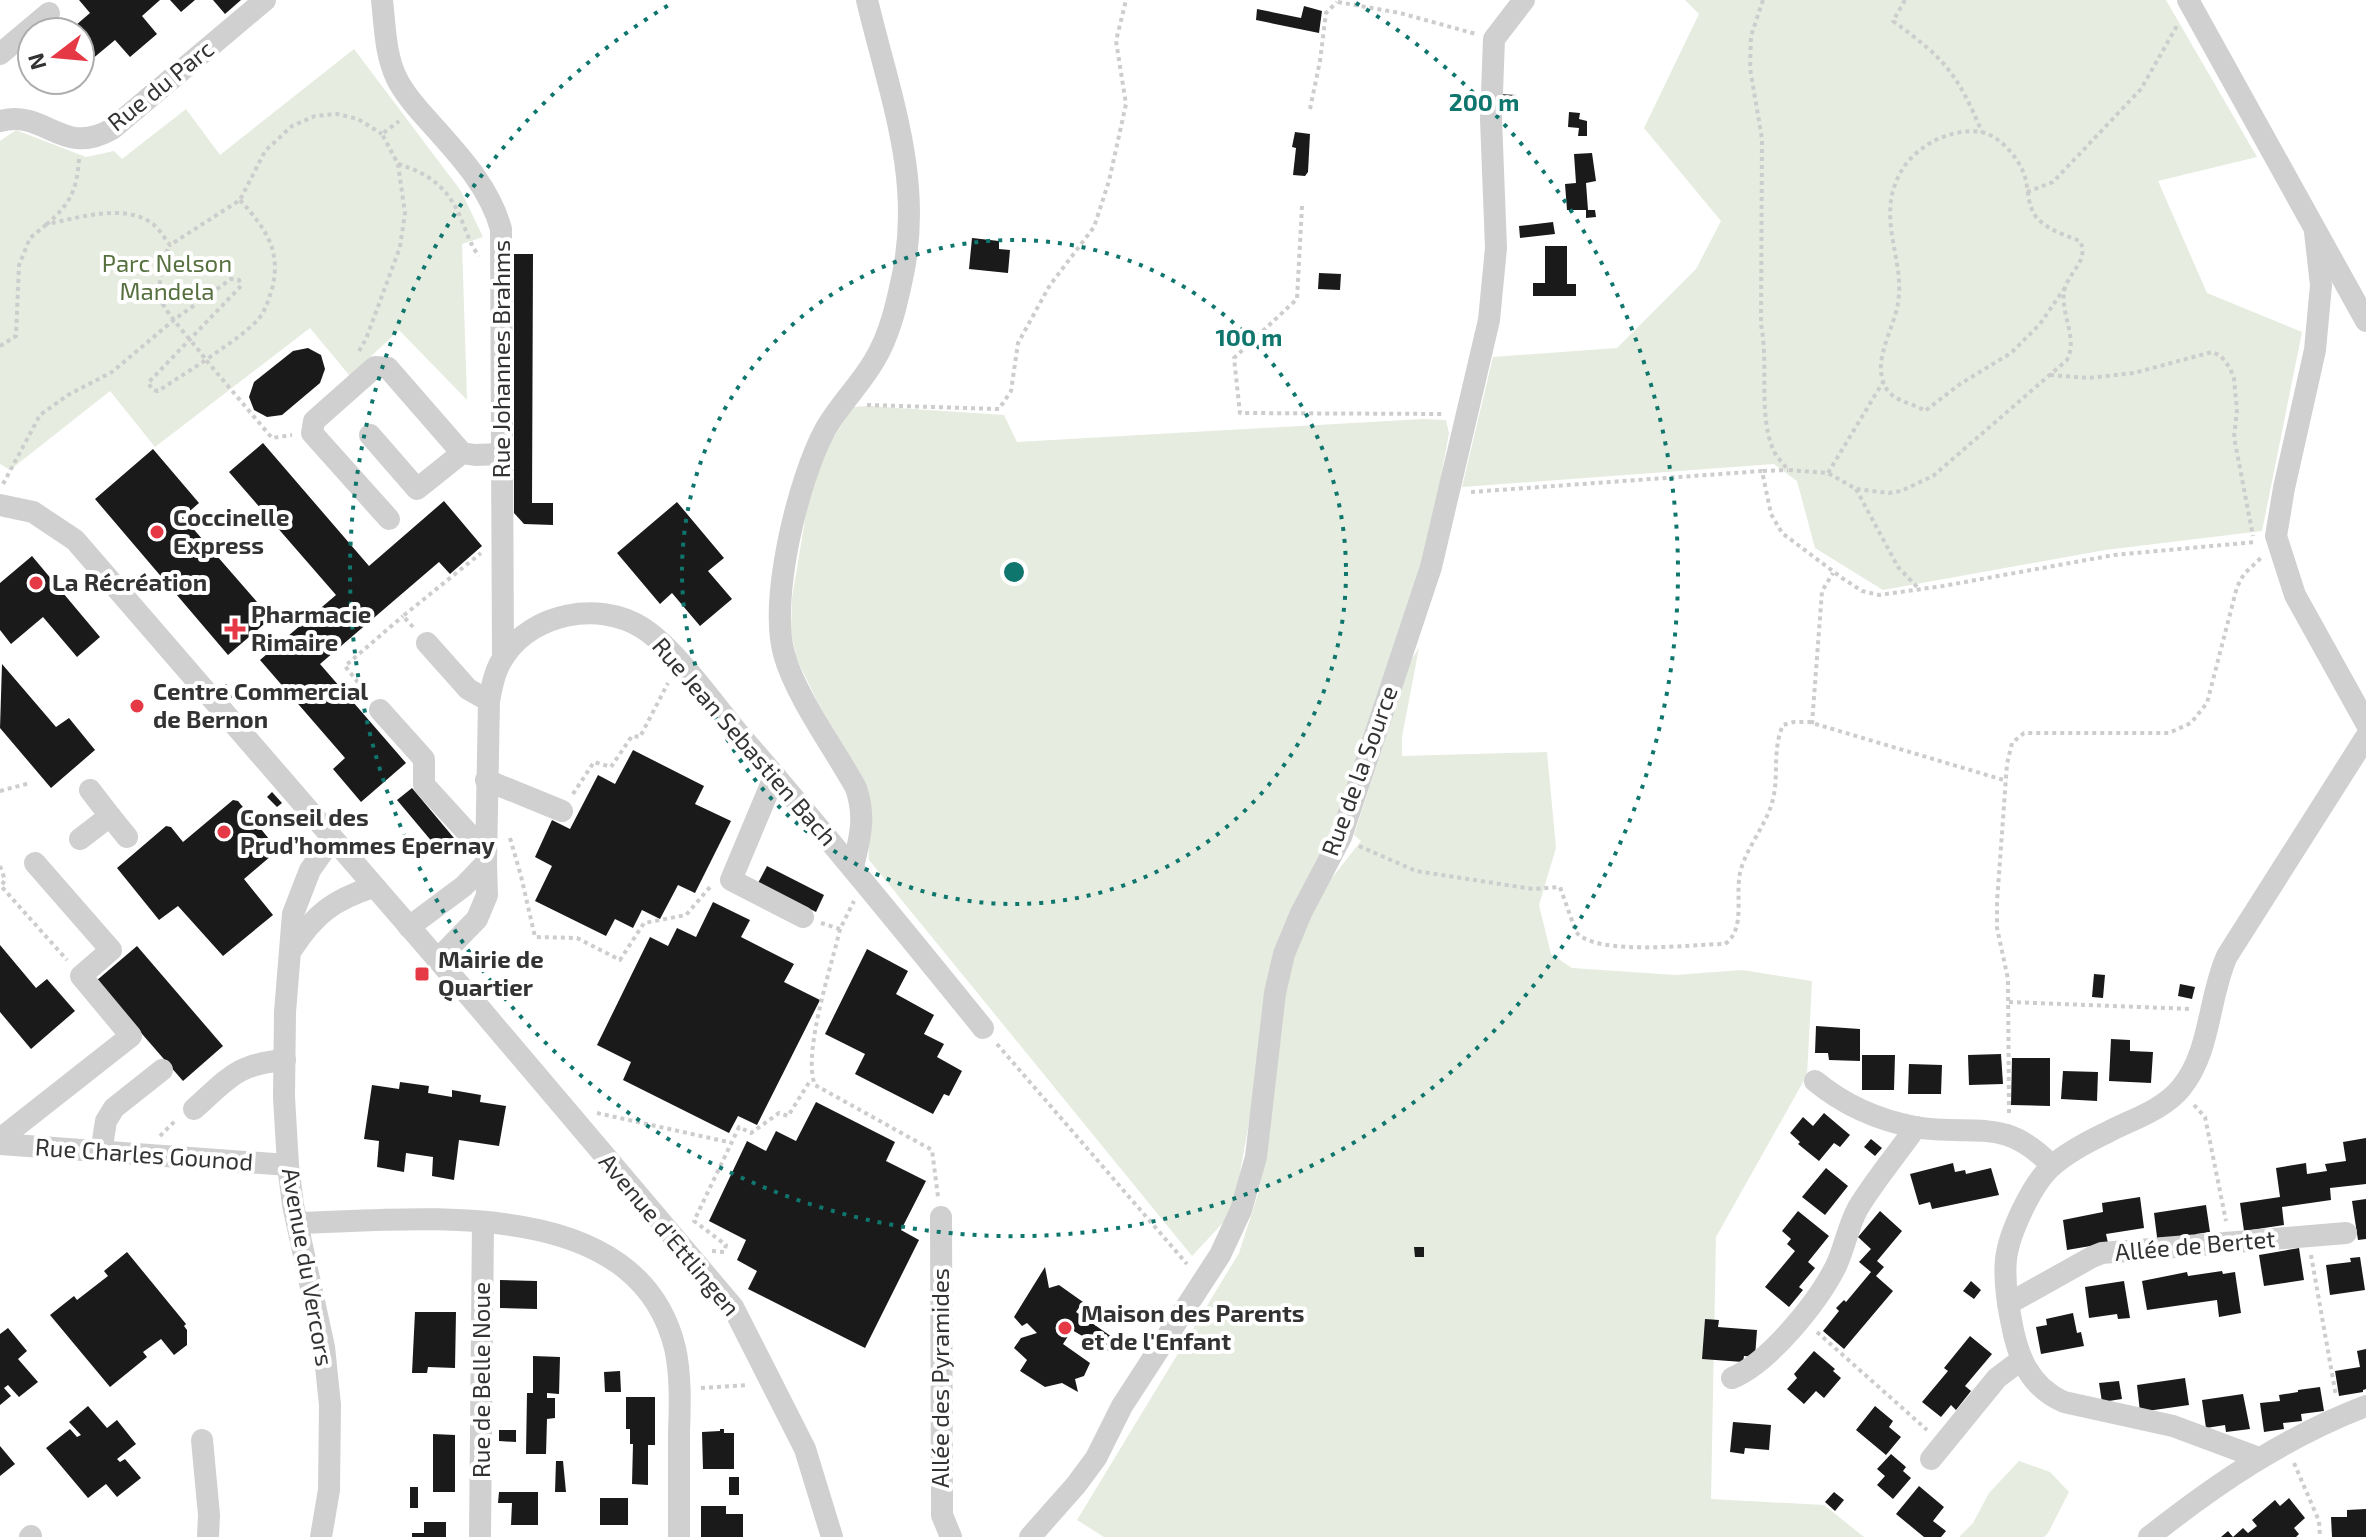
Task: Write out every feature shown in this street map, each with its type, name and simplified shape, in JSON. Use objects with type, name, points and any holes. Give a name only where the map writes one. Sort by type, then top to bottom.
[{"type":"street","name":"Rue du Parc","points":[[0,121],[25,119],[81,140],[101,135],[265,0]]},
{"type":"street","name":"Rue Johannes Brahms","points":[[382,0],[390,59],[396,77],[417,107],[471,169],[489,197],[501,229],[503,657]]},
{"type":"street","points":[[859,874],[861,802],[793,678],[780,637],[781,594],[789,546],[811,461],[841,404],[874,361],[890,324],[903,274],[911,211],[907,167],[867,0]]},
{"type":"street","points":[[1494,39],[1524,0]]},
{"type":"street","points":[[2191,4],[2366,321]]},
{"type":"street","points":[[0,54],[49,13]]},
{"type":"street","name":"Rue de la Source","points":[[1030,1537],[1096,1458],[1122,1406],[1220,1255],[1248,1188],[1256,1157],[1275,993],[1284,954],[1301,913],[1341,837],[1431,567],[1489,320],[1496,248],[1491,119],[1494,39]]},
{"type":"street","points":[[2315,232],[2321,285],[2315,350],[2270,544],[2366,723]]},
{"type":"street","points":[[389,519],[312,433],[314,421],[375,367],[388,368],[462,453],[502,454]]},
{"type":"street","points":[[370,435],[417,489],[462,453]]},
{"type":"street","name":"Avenue d'Ettlingen","points":[[0,505],[33,512],[75,540],[733,1307],[805,1449],[832,1537]]},
{"type":"street","name":"Rue Jean Sebastien Bach","points":[[437,960],[477,919],[487,895],[486,780],[489,701],[494,677],[503,657],[522,637],[570,615],[593,612],[613,615],[643,629],[678,663],[859,874],[983,1028]]},
{"type":"street","points":[[427,643],[468,689],[489,701]]},
{"type":"street","points":[[380,710],[424,759],[424,785],[486,858],[464,886],[409,927]]},
{"type":"street","points":[[2259,1458],[2173,1426],[2079,1406],[2052,1397],[2038,1386],[2021,1360],[2008,1304],[2006,1257],[2030,1197],[2040,1178],[2052,1166],[2070,1153],[2164,1103],[2190,1076],[2227,956],[2366,737]]},
{"type":"street","points":[[775,775],[731,880],[803,917]]},
{"type":"street","points":[[486,780],[562,811]]},
{"type":"street","points":[[90,790],[127,837]]},
{"type":"street","points":[[80,839],[110,816]]},
{"type":"street","name":"Avenue du Vercors","points":[[321,1537],[329,1490],[330,1405],[324,1347],[297,1223],[288,1165],[285,1060],[287,976],[293,914],[310,870],[332,839]]},
{"type":"street","points":[[0,1141],[131,1036],[81,976],[111,950],[35,863]]},
{"type":"street","name":"Avenue du Vercors","points":[[292,949],[309,924],[325,909],[342,898],[373,887]]},
{"type":"street","points":[[194,1109],[236,1072],[258,1062],[285,1060]]},
{"type":"street","points":[[101,1152],[106,1121],[114,1108],[162,1070]]},
{"type":"street","points":[[1815,1081],[1851,1106],[1916,1127],[1992,1131],[2010,1136],[2032,1147],[2052,1166]]},
{"type":"street","points":[[1732,1378],[1748,1372],[1762,1360],[1800,1317],[1836,1265],[1859,1206],[1916,1127]]},
{"type":"street","name":"Rue Charles Gounod","points":[[0,1141],[101,1152],[288,1165]]},
{"type":"street","name":"Allée des Pyramides","points":[[941,1217],[942,1515],[951,1537]]},
{"type":"street","points":[[297,1223],[421,1220],[483,1223],[565,1236],[595,1247],[623,1266],[653,1300],[670,1333],[678,1368],[679,1537]]},
{"type":"street","name":"Rue de Belle Noue","points":[[480,1537],[483,1223]]},
{"type":"street","name":"Allée de Bertet","points":[[2008,1304],[2102,1253],[2346,1233]]},
{"type":"street","points":[[1936,1452],[1997,1378],[2021,1360]]},
{"type":"street","points":[[2149,1537],[2259,1458],[2339,1416],[2366,1406]]},
{"type":"street","points":[[202,1440],[208,1537]]},
{"type":"path","points":[[841,404],[999,409],[1011,391],[1018,343],[1050,285],[1094,227],[1109,181],[1126,104],[1116,41],[1126,0]]},
{"type":"path","points":[[1763,0],[1751,36],[1750,68],[1762,139],[1761,325],[1772,447],[1788,470]]},
{"type":"path","points":[[1905,0],[1893,21],[1944,62],[1966,95],[1982,132]]},
{"type":"path","points":[[1310,109],[1326,13],[1338,1],[1400,13],[1494,39]]},
{"type":"path","points":[[2027,192],[2053,182],[2141,89],[2191,4]]},
{"type":"path","points":[[382,134],[417,107]]},
{"type":"path","points":[[312,433],[272,438],[161,302],[162,260],[170,245],[240,200],[265,151],[292,126],[315,116],[337,114],[358,119],[382,134],[398,164],[405,213],[400,247],[359,352]]},
{"type":"path","points":[[1828,473],[1883,382],[1884,349],[1898,302],[1888,207],[1895,184],[1909,158],[1930,143],[1956,134],[1982,132],[2002,143],[2010,152],[2025,177],[2032,210],[2038,218],[2056,232],[2080,241],[2083,256],[2040,324],[2011,353],[1960,384],[1925,411],[1911,402],[1892,396],[1883,382]]},
{"type":"path","points":[[0,346],[16,336],[19,265],[30,238],[67,207],[78,174],[81,140]]},
{"type":"path","points":[[398,164],[422,171],[441,186],[457,207],[477,255],[503,268]]},
{"type":"path","points":[[0,489],[40,415],[68,395],[112,372],[175,319],[231,279],[239,280],[241,286],[148,383],[153,390],[158,391],[206,360],[260,317],[268,302],[276,271],[273,249],[259,222],[240,200]]},
{"type":"path","points":[[1302,206],[1297,299],[1234,358],[1240,413],[1466,414]]},
{"type":"path","points":[[47,224],[128,213],[153,223],[170,245]]},
{"type":"path","points":[[1448,491],[1464,493],[1788,470],[1828,473],[1856,489],[1889,493],[1901,491],[1933,476],[2067,360],[2072,344],[2064,289]]},
{"type":"path","points":[[2050,375],[2088,378],[2134,373],[2191,356],[2212,352],[2221,356],[2230,368],[2236,387],[2234,437],[2270,544]]},
{"type":"path","points":[[1762,471],[1774,523],[1790,542],[1862,591],[1879,595],[2114,555],[2270,544]]},
{"type":"path","points":[[1856,489],[1898,567],[1920,590]]},
{"type":"path","points":[[380,710],[345,666],[477,554],[502,544]]},
{"type":"path","points":[[2010,1136],[2008,1002],[2006,969],[1997,928],[1997,902],[2007,764],[2012,743],[2024,733],[2169,733],[2191,723],[2207,703],[2237,587],[2270,544]]},
{"type":"path","points":[[1812,724],[1822,591],[1833,573]]},
{"type":"path","points":[[403,616],[427,643]]},
{"type":"path","points":[[562,811],[594,762],[611,767],[632,736],[640,737],[678,663]]},
{"type":"path","points":[[1341,837],[1416,871],[1533,889],[1560,887],[1576,932],[1598,944],[1636,947],[1725,944],[1733,938],[1738,925],[1740,872],[1773,802],[1778,738],[1783,725],[1794,722],[1812,724],[2007,781]]},
{"type":"path","points":[[0,791],[30,783]]},
{"type":"path","points":[[508,834],[535,937],[577,938],[620,960],[644,923],[686,915],[709,887],[731,880]]},
{"type":"path","points":[[0,866],[5,880],[0,885],[81,976]]},
{"type":"path","points":[[859,874],[840,929],[814,1036],[811,1076],[815,1085],[932,1150],[941,1217]]},
{"type":"path","points":[[803,917],[840,929]]},
{"type":"path","points":[[2008,1002],[2208,1021]]},
{"type":"path","points":[[983,1028],[1202,1281]]},
{"type":"path","points":[[683,1249],[724,1252],[726,1245],[694,1221],[739,1127],[751,1133],[779,1113],[788,1116],[810,1081]]},
{"type":"path","points":[[2179,1090],[2205,1117],[2230,1243]]},
{"type":"path","points":[[562,1105],[728,1142]]},
{"type":"path","points":[[159,1156],[160,1133],[186,1111],[194,1109]]},
{"type":"path","points":[[2308,1237],[2339,1416]]},
{"type":"path","points":[[1800,1317],[1936,1452]]},
{"type":"path","points":[[693,1388],[744,1385]]},
{"type":"path","points":[[2286,1442],[2319,1521],[2320,1537]]},
{"type":"green space","points":[[1685,0],[2166,0],[2257,157],[2158,181],[2207,293],[2302,332],[2262,531],[2105,550],[1883,590],[1815,548],[1797,481],[1774,464],[1462,487],[1493,357],[1617,348],[1696,269],[1721,221],[1644,128],[1699,14]]},
{"type":"green space","name":"Parc Nelson Mandela","points":[[354,49],[461,191],[483,237],[462,244],[467,400],[399,330],[350,376],[310,328],[155,447],[110,391],[10,470],[0,464],[0,141],[16,130],[86,157],[114,151],[122,159],[186,109],[220,155]]},
{"type":"green space","points":[[853,407],[1004,415],[1017,442],[1446,420],[1449,433],[1425,567],[1345,811],[1320,860],[1251,1111],[1233,1212],[1192,1256],[869,860],[866,787],[817,701],[796,657],[791,631],[792,598],[810,490],[823,454]]},
{"type":"green space","points":[[1419,648],[1402,737],[1402,756],[1547,752],[1556,848],[1539,905],[1551,954],[1572,968],[1675,975],[1742,970],[1812,981],[1807,1075],[1716,1237],[1711,1499],[1824,1505],[1864,1537],[1104,1537],[1077,1520],[1239,1253],[1258,1194],[1269,1139],[1282,1002],[1292,959],[1320,893],[1361,841],[1354,835],[1410,662]]},
{"type":"green space","points":[[2019,1461],[2050,1472],[2069,1492],[2048,1533],[2044,1537],[1959,1537],[1973,1523],[1989,1493]]},
{"type":"building","points":[[79,0],[160,0],[142,16],[157,34],[130,57],[115,40],[96,56],[96,16],[87,16],[90,13]]},
{"type":"building","points":[[170,0],[195,0],[181,12]]},
{"type":"building","points":[[213,0],[241,0],[225,14]]},
{"type":"building","points":[[1304,6],[1322,11],[1319,33],[1256,20],[1257,9],[1301,18]]},
{"type":"building","points":[[1499,94],[1516,95],[1515,103],[1498,102]]},
{"type":"building","points":[[1569,112],[1580,113],[1579,119],[1587,121],[1587,136],[1578,136],[1579,128],[1568,127]]},
{"type":"building","points":[[1295,132],[1310,134],[1308,172],[1305,176],[1293,175]]},
{"type":"building","points":[[1592,153],[1596,181],[1586,183],[1588,210],[1595,210],[1596,217],[1586,218],[1586,210],[1567,210],[1565,184],[1576,183],[1574,154]]},
{"type":"building","points":[[1553,222],[1555,234],[1520,238],[1519,226]]},
{"type":"building","points":[[972,238],[999,241],[999,249],[1010,250],[1008,273],[969,269]]},
{"type":"building","points":[[1545,246],[1567,246],[1567,284],[1576,284],[1576,296],[1533,296],[1533,283],[1545,283]]},
{"type":"building","points":[[514,254],[533,254],[532,503],[553,503],[553,525],[524,524],[514,513]]},
{"type":"building","points":[[1319,273],[1341,274],[1340,290],[1318,289]]},
{"type":"building","points":[[308,348],[321,355],[325,369],[320,383],[282,415],[267,417],[254,410],[249,397],[254,382],[293,351]]},
{"type":"building","points":[[263,443],[369,566],[444,501],[482,546],[450,574],[439,562],[320,664],[406,763],[361,802],[333,769],[345,758],[260,660],[336,595],[229,472]]},
{"type":"building","points":[[153,449],[199,503],[183,517],[271,618],[228,655],[95,499]]},
{"type":"building","points":[[677,502],[724,558],[708,571],[732,599],[700,626],[672,593],[660,604],[617,553]]},
{"type":"building","points":[[32,556],[100,637],[77,657],[43,617],[11,644],[0,630],[0,583]]},
{"type":"building","points":[[2,664],[56,727],[69,718],[95,750],[51,788],[0,728]]},
{"type":"building","points":[[226,684],[236,695],[230,699],[221,688]]},
{"type":"building","points":[[633,750],[704,786],[695,804],[731,821],[695,893],[678,885],[660,919],[642,910],[633,928],[615,919],[606,936],[535,901],[552,866],[535,857],[552,820],[570,829],[598,775],[615,784]]},
{"type":"building","points":[[412,788],[459,844],[444,856],[397,800]]},
{"type":"building","points":[[272,792],[282,803],[277,807],[267,797]]},
{"type":"building","points":[[233,800],[238,801],[278,850],[244,879],[273,915],[223,956],[178,906],[159,920],[117,868],[166,826],[171,827],[183,842]]},
{"type":"building","points":[[767,866],[824,895],[816,912],[758,883]]},
{"type":"building","points":[[713,902],[750,920],[741,937],[794,964],[784,982],[820,1000],[757,1125],[738,1116],[729,1133],[623,1080],[631,1062],[597,1045],[650,937],[668,946],[677,928],[696,937]]},
{"type":"building","points":[[0,945],[36,988],[47,979],[75,1011],[31,1049],[0,1012]]},
{"type":"building","points":[[137,946],[223,1046],[183,1081],[96,981]]},
{"type":"building","points":[[867,949],[908,971],[896,994],[934,1015],[924,1034],[944,1044],[937,1057],[962,1071],[949,1096],[944,1094],[933,1114],[855,1074],[865,1054],[825,1034]]},
{"type":"building","points":[[2094,974],[2105,975],[2103,998],[2092,997]]},
{"type":"building","points":[[2180,984],[2195,987],[2192,999],[2178,996]]},
{"type":"building","points":[[1816,1026],[1860,1029],[1860,1061],[1829,1060],[1828,1053],[1815,1053]]},
{"type":"building","points":[[2111,1039],[2130,1040],[2130,1051],[2153,1052],[2151,1083],[2109,1081]]},
{"type":"building","points":[[2001,1054],[2003,1084],[1969,1085],[1968,1055]]},
{"type":"building","points":[[1862,1055],[1895,1055],[1894,1090],[1862,1090]]},
{"type":"building","points":[[2012,1058],[2050,1058],[2050,1106],[2011,1105]]},
{"type":"building","points":[[1909,1064],[1942,1065],[1941,1094],[1908,1094]]},
{"type":"building","points":[[2063,1071],[2098,1072],[2097,1101],[2061,1099]]},
{"type":"building","points":[[400,1082],[429,1086],[428,1093],[452,1097],[452,1090],[481,1095],[480,1102],[506,1106],[499,1146],[459,1140],[454,1180],[432,1176],[433,1157],[406,1153],[404,1172],[377,1167],[379,1141],[364,1139],[372,1085],[399,1089]]},
{"type":"building","points":[[816,1102],[895,1142],[886,1161],[926,1181],[901,1230],[919,1240],[865,1348],[748,1289],[757,1271],[737,1260],[746,1240],[709,1221],[747,1141],[766,1151],[776,1131],[796,1141]]},
{"type":"building","points":[[1824,1113],[1850,1135],[1840,1147],[1834,1143],[1819,1161],[1790,1133],[1803,1117],[1813,1126]]},
{"type":"building","points":[[2366,1138],[2366,1184],[2330,1188],[2331,1200],[2282,1207],[2284,1225],[2244,1231],[2240,1203],[2280,1197],[2276,1168],[2306,1163],[2307,1174],[2327,1171],[2325,1164],[2346,1161],[2343,1142]]},
{"type":"building","points":[[1871,1139],[1882,1148],[1875,1156],[1864,1147]]},
{"type":"building","points":[[1953,1163],[1955,1172],[1965,1170],[1966,1174],[1991,1168],[1999,1195],[1932,1209],[1930,1202],[1919,1205],[1910,1174]]},
{"type":"building","points":[[1826,1168],[1848,1186],[1825,1215],[1802,1197]]},
{"type":"building","points":[[2140,1197],[2144,1228],[2106,1234],[2108,1243],[2067,1250],[2063,1220],[2103,1212],[2102,1203]]},
{"type":"building","points":[[2366,1199],[2366,1239],[2358,1240],[2352,1201]]},
{"type":"building","points":[[2206,1205],[2210,1232],[2196,1234],[2197,1240],[2158,1245],[2154,1213]]},
{"type":"building","points":[[1798,1211],[1829,1236],[1808,1262],[1815,1268],[1799,1287],[1803,1290],[1789,1307],[1765,1287],[1795,1251],[1787,1244],[1791,1239],[1782,1231]]},
{"type":"building","points":[[1880,1211],[1902,1231],[1877,1261],[1884,1267],[1876,1276],[1893,1291],[1844,1349],[1823,1331],[1839,1311],[1836,1308],[1844,1300],[1846,1302],[1871,1272],[1859,1262],[1871,1249],[1858,1237]]},
{"type":"building","points":[[1414,1247],[1424,1247],[1424,1257],[1415,1257]]},
{"type":"building","points":[[2299,1248],[2304,1280],[2264,1286],[2259,1255]]},
{"type":"building","points":[[127,1252],[186,1324],[187,1345],[174,1355],[161,1339],[143,1352],[147,1357],[110,1387],[50,1315],[74,1296],[77,1300],[108,1276],[104,1271]]},
{"type":"building","points":[[2360,1257],[2365,1290],[2330,1295],[2326,1265],[2351,1262],[2350,1258]]},
{"type":"building","name":"Maison des Parents et de l'Enfant","points":[[1045,1267],[1049,1288],[1059,1285],[1083,1302],[1076,1312],[1115,1339],[1108,1351],[1072,1330],[1063,1344],[1090,1363],[1084,1376],[1075,1379],[1078,1392],[1062,1383],[1045,1387],[1020,1371],[1027,1360],[1014,1348],[1021,1338],[1037,1333],[1027,1323],[1022,1326],[1014,1317]]},
{"type":"building","points":[[2222,1271],[2223,1274],[2235,1272],[2241,1313],[2219,1317],[2217,1300],[2147,1310],[2142,1281],[2187,1272],[2188,1276]]},
{"type":"building","points":[[500,1280],[537,1281],[537,1309],[500,1308]]},
{"type":"building","points":[[1971,1281],[1981,1290],[1974,1299],[1963,1291]]},
{"type":"building","points":[[2124,1281],[2130,1318],[2118,1319],[2117,1314],[2089,1318],[2085,1287]]},
{"type":"building","points":[[415,1312],[456,1312],[455,1368],[428,1367],[427,1373],[412,1373]]},
{"type":"building","points":[[2073,1313],[2077,1333],[2081,1332],[2084,1346],[2041,1354],[2036,1327],[2047,1325],[2046,1319]]},
{"type":"building","points":[[1705,1319],[1719,1320],[1718,1327],[1757,1330],[1755,1357],[1744,1356],[1743,1362],[1702,1359]]},
{"type":"building","points":[[8,1328],[27,1351],[18,1359],[38,1382],[19,1397],[8,1385],[4,1388],[11,1396],[0,1405],[0,1334]]},
{"type":"building","points":[[1970,1336],[1992,1354],[1965,1386],[1971,1391],[1956,1410],[1951,1405],[1941,1417],[1922,1402],[1948,1371],[1944,1368]]},
{"type":"building","points":[[2366,1349],[2366,1389],[2339,1396],[2335,1371],[2360,1367],[2357,1351]]},
{"type":"building","points":[[1814,1351],[1841,1378],[1824,1398],[1816,1391],[1804,1404],[1787,1389],[1797,1378],[1794,1374]]},
{"type":"building","points":[[533,1356],[560,1357],[559,1394],[547,1393],[547,1398],[555,1398],[555,1418],[547,1419],[546,1454],[526,1454],[527,1393],[533,1393]]},
{"type":"building","points":[[620,1371],[621,1392],[605,1392],[604,1372]]},
{"type":"building","points":[[2185,1378],[2189,1405],[2140,1412],[2137,1385]]},
{"type":"building","points":[[2119,1381],[2122,1399],[2102,1402],[2099,1383]]},
{"type":"building","points":[[2320,1387],[2324,1411],[2301,1414],[2302,1421],[2283,1423],[2284,1429],[2264,1432],[2260,1403],[2280,1401],[2279,1395]]},
{"type":"building","points":[[2243,1394],[2250,1429],[2226,1432],[2225,1425],[2206,1428],[2202,1400]]},
{"type":"building","points":[[626,1397],[655,1397],[655,1445],[648,1445],[648,1485],[632,1484],[633,1444],[630,1444],[630,1429],[626,1429]]},
{"type":"building","points":[[88,1406],[107,1428],[117,1420],[136,1444],[117,1459],[120,1462],[125,1459],[141,1478],[117,1497],[106,1484],[88,1498],[46,1448],[70,1429],[77,1437],[81,1435],[69,1422]]},
{"type":"building","points":[[1875,1406],[1893,1421],[1889,1427],[1901,1437],[1886,1455],[1856,1430]]},
{"type":"building","points":[[1733,1422],[1771,1425],[1769,1450],[1745,1448],[1744,1454],[1730,1452]]},
{"type":"building","points":[[724,1429],[724,1433],[734,1433],[734,1469],[703,1469],[702,1432]]},
{"type":"building","points":[[499,1430],[516,1430],[516,1442],[499,1441]]},
{"type":"building","points":[[433,1434],[455,1435],[455,1492],[433,1492]]},
{"type":"building","points":[[0,1446],[15,1464],[0,1476]]},
{"type":"building","points":[[1891,1454],[1906,1467],[1903,1471],[1911,1478],[1893,1499],[1877,1485],[1885,1476],[1877,1469]]},
{"type":"building","points":[[556,1461],[563,1461],[566,1492],[555,1492]]},
{"type":"building","points":[[729,1477],[739,1477],[739,1495],[729,1495]]},
{"type":"building","points":[[1919,1486],[1944,1507],[1933,1521],[1946,1531],[1941,1537],[1924,1537],[1896,1514]]},
{"type":"building","points":[[410,1487],[418,1487],[418,1508],[410,1508]]},
{"type":"building","points":[[499,1492],[538,1492],[538,1525],[511,1525],[512,1503],[498,1503]]},
{"type":"building","points":[[1834,1492],[1844,1500],[1835,1511],[1825,1502]]},
{"type":"building","points":[[600,1498],[628,1498],[628,1525],[600,1525]]},
{"type":"building","points":[[2289,1498],[2305,1518],[2294,1528],[2299,1534],[2296,1537],[2233,1537],[2243,1528],[2248,1533],[2257,1526],[2252,1520],[2275,1500],[2280,1506]]},
{"type":"building","points":[[701,1506],[726,1506],[726,1514],[743,1514],[743,1537],[701,1537]]},
{"type":"building","points":[[2366,1509],[2366,1537],[2332,1537],[2331,1517],[2347,1517],[2347,1510]]},
{"type":"building","points":[[424,1522],[446,1522],[446,1537],[412,1537],[412,1533],[424,1533]]},
{"type":"place","name":"Coccinelle Express","points":[[157,532]]},
{"type":"place","name":"La Récréation","points":[[36,583]]},
{"type":"place","name":"Pharmacie Rimaire","points":[[235,629]]},
{"type":"place","name":"Centre Commercial de Bernon","points":[[137,706]]},
{"type":"place","name":"Conseil des Prud’hommes Epernay","points":[[224,832]]},
{"type":"place","name":"Mairie de Quartier","points":[[422,974]]},
{"type":"place","name":"Maison des Parents et de l'Enfant","points":[[1065,1328]]}]
